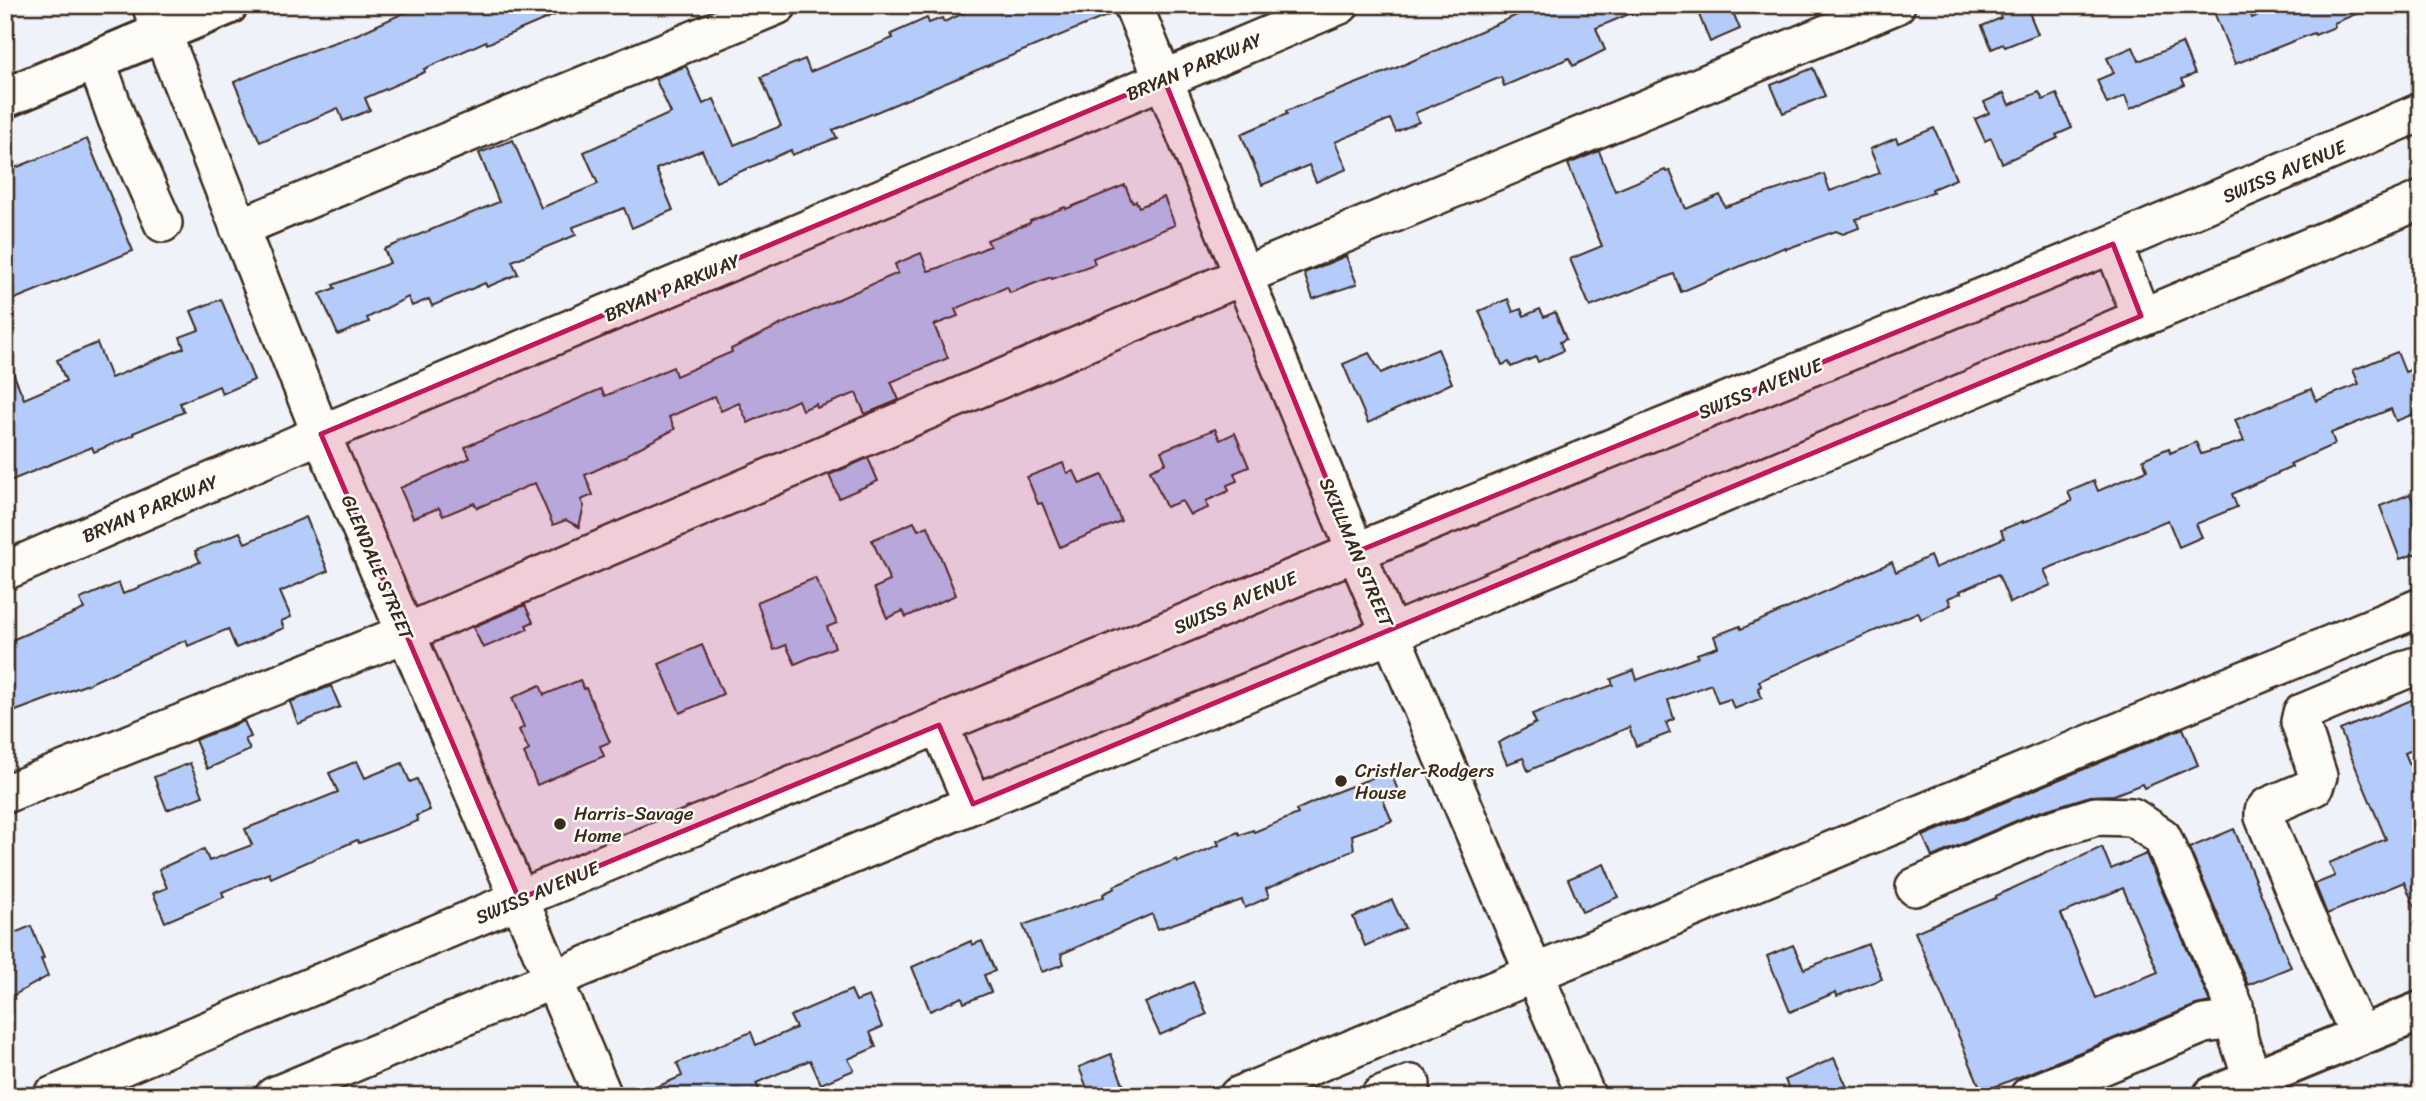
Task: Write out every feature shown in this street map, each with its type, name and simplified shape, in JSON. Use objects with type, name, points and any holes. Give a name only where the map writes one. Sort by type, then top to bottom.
[{"type":"main road","points":[[5,97],[96,60],[157,19],[228,5]]},
{"type":"main road","points":[[2213,1096],[2421,1011]]},
{"type":"street","points":[[239,228],[778,5]]},
{"type":"street","name":"SKILLMAN STREET","points":[[1133,5],[1356,552],[1586,1096]]},
{"type":"street","name":"BRYAN PARKWAY","points":[[5,571],[1340,5]]},
{"type":"street","points":[[5,794],[406,633],[1244,276],[1896,5]]},
{"type":"street","name":"GLENDALE STREET","points":[[157,19],[321,435],[603,1096]]},
{"type":"street","points":[[96,60],[117,120],[163,223]]},
{"type":"street","name":"SWISS AVENUE","points":[[52,1096],[104,1086],[519,899],[1356,552],[2113,244],[2421,112]]},
{"type":"street","points":[[274,1096],[1391,633],[2421,200]]},
{"type":"street","points":[[2113,244],[2141,316]]},
{"type":"street","points":[[1238,1096],[2421,607]]},
{"type":"street","points":[[2360,1036],[2303,911],[2264,817],[2264,811],[2267,807],[2314,787],[2317,782],[2318,776],[2300,722],[2302,713],[2412,667],[2421,668]]},
{"type":"street","points":[[939,725],[973,804]]},
{"type":"street","points":[[1914,887],[2038,834],[2096,816],[2132,817],[2162,837],[2234,1006],[2239,1040],[2253,1080]]},
{"type":"street","points":[[2029,1096],[2204,1024],[2228,1021],[2237,1025]]},
{"type":"highlighted area","points":[[1164,79],[1356,552],[2113,244],[2141,316],[973,804],[939,725],[519,899],[321,434]]},
{"type":"building","points":[[421,5],[578,5],[487,44],[486,41],[365,98],[370,110],[343,121],[338,108],[260,142],[234,82],[358,34]]},
{"type":"building","points":[[982,5],[998,5],[1001,11],[1015,5],[1112,5],[1114,13],[833,130],[837,138],[792,155],[791,150],[716,182],[702,150],[656,169],[673,210],[632,228],[624,208],[573,227],[576,235],[512,261],[518,274],[487,287],[485,283],[432,306],[429,299],[412,306],[408,297],[367,318],[369,322],[338,335],[320,294],[335,288],[333,285],[390,263],[384,249],[499,202],[479,153],[513,140],[541,208],[598,184],[584,152],[671,113],[655,78],[686,66],[703,104],[714,99],[734,145],[781,126],[761,77],[805,59],[810,72],[893,38],[891,34],[927,18],[929,23],[942,18],[944,22]]},
{"type":"building","points":[[1540,5],[1650,5],[1596,28],[1605,50],[1573,66],[1569,58],[1504,86],[1501,77],[1415,113],[1419,122],[1396,132],[1390,119],[1335,142],[1347,169],[1316,182],[1309,165],[1262,185],[1241,134],[1287,114],[1286,111],[1396,68]]},
{"type":"building","points":[[1695,5],[1730,5],[1740,29],[1710,42]]},
{"type":"building","points":[[1996,5],[2026,5],[2038,34],[2005,47],[2003,44],[1992,49],[1982,26],[2001,18]]},
{"type":"building","points":[[2231,5],[2247,5],[2252,18],[2284,5],[2375,6],[2334,23],[2335,27],[2235,64],[2214,12]]},
{"type":"building","points":[[2182,43],[2195,74],[2182,79],[2185,85],[2130,109],[2125,96],[2107,104],[2097,80],[2114,73],[2107,58],[2133,47],[2139,61]]},
{"type":"building","points":[[1813,68],[1825,96],[1783,113],[1771,85]]},
{"type":"building","points":[[2039,92],[2043,100],[2057,94],[2072,128],[2056,135],[2058,138],[2002,163],[1991,138],[1985,141],[1975,119],[1989,113],[1984,102],[2004,93],[2009,105]]},
{"type":"building","points":[[1934,128],[1956,179],[1932,189],[1933,192],[1856,219],[1859,228],[1843,234],[1836,231],[1786,249],[1785,247],[1681,292],[1674,274],[1590,307],[1570,259],[1602,246],[1568,164],[1599,151],[1615,191],[1665,170],[1670,171],[1686,209],[1720,195],[1725,207],[1824,174],[1830,191],[1880,173],[1870,149],[1896,138],[1898,143]]},
{"type":"building","points":[[87,139],[133,251],[5,303],[5,172]]},
{"type":"building","points":[[1125,185],[1132,202],[1136,201],[1139,207],[1164,197],[1175,225],[1093,258],[1095,264],[1010,293],[1007,287],[955,309],[958,316],[934,325],[948,358],[891,382],[899,400],[865,414],[856,393],[817,408],[816,404],[802,410],[798,400],[748,423],[739,403],[721,411],[715,396],[669,417],[675,429],[627,456],[585,475],[593,495],[581,500],[584,506],[579,527],[566,520],[553,525],[535,483],[477,508],[474,503],[443,516],[439,508],[413,518],[400,488],[470,458],[465,447],[601,389],[605,396],[673,367],[676,376],[732,352],[731,349],[782,324],[898,273],[895,264],[921,253],[928,271],[938,268],[990,246],[987,240]]},
{"type":"building","points":[[1346,256],[1357,284],[1313,299],[1304,273]]},
{"type":"building","points":[[221,299],[254,380],[222,394],[219,386],[180,403],[184,412],[133,433],[134,435],[94,452],[92,447],[5,483],[5,354],[24,399],[66,381],[57,360],[97,343],[111,378],[184,348],[180,337],[199,330],[191,311]]},
{"type":"building","points":[[1508,299],[1513,312],[1521,309],[1524,316],[1540,309],[1544,317],[1555,312],[1566,339],[1560,342],[1563,351],[1538,362],[1536,357],[1511,367],[1509,362],[1502,365],[1479,311]]},
{"type":"building","points":[[1438,349],[1452,383],[1368,423],[1343,364],[1369,353],[1381,373]]},
{"type":"building","points":[[2397,352],[2405,372],[2421,366],[2421,396],[2413,399],[2419,412],[2396,421],[2391,409],[2331,433],[2335,444],[2232,494],[2237,507],[2196,524],[2202,537],[2179,547],[2168,520],[2044,570],[2051,585],[2010,603],[1998,574],[1948,598],[1951,605],[1921,619],[1918,612],[1759,681],[1761,686],[1758,688],[1762,698],[1734,709],[1730,699],[1718,703],[1711,684],[1668,700],[1674,719],[1666,723],[1670,733],[1636,746],[1629,727],[1528,771],[1523,758],[1507,764],[1498,743],[1536,723],[1532,714],[1613,685],[1611,679],[1634,670],[1637,680],[1698,657],[1697,654],[1718,647],[1714,636],[1740,626],[1741,629],[1892,562],[1896,572],[1930,556],[1935,568],[2004,538],[2001,530],[2072,501],[2068,492],[2094,481],[2098,491],[2147,470],[2143,459],[2169,448],[2170,453],[2196,442],[2201,454],[2244,441],[2235,420],[2311,389],[2316,401],[2359,384],[2353,370]]},
{"type":"building","points":[[1215,429],[1220,440],[1235,433],[1249,467],[1234,473],[1237,481],[1227,485],[1229,491],[1206,501],[1208,508],[1190,515],[1182,501],[1166,507],[1150,470],[1166,463],[1161,451]]},
{"type":"building","points":[[868,458],[878,481],[839,498],[829,475]]},
{"type":"building","points":[[1063,463],[1067,473],[1074,471],[1080,484],[1102,475],[1121,521],[1060,547],[1042,503],[1038,504],[1027,477]]},
{"type":"building","points":[[2410,494],[2420,521],[2413,524],[2421,543],[2421,552],[2400,559],[2380,506]]},
{"type":"building","points":[[306,517],[328,571],[280,592],[291,617],[281,621],[284,628],[236,648],[228,629],[188,646],[186,640],[88,684],[5,715],[5,643],[84,609],[80,599],[119,583],[123,594],[200,562],[195,551],[240,532],[245,543]]},
{"type":"building","points":[[914,522],[918,530],[928,526],[956,595],[906,617],[903,611],[887,618],[874,588],[890,581],[872,540]]},
{"type":"building","points":[[815,578],[837,623],[827,627],[835,647],[795,664],[786,645],[774,650],[757,602]]},
{"type":"building","points":[[525,605],[533,622],[526,625],[528,629],[483,648],[473,627]]},
{"type":"building","points":[[702,645],[723,694],[680,713],[659,664]]},
{"type":"building","points":[[580,680],[610,742],[600,746],[604,756],[537,785],[524,753],[529,750],[519,730],[524,727],[512,698],[540,685],[544,695]]},
{"type":"building","points":[[331,686],[340,707],[298,724],[290,702]]},
{"type":"building","points":[[2421,696],[2421,746],[2405,753],[2421,792],[2421,921],[2404,882],[2327,914],[2315,884],[2335,876],[2329,863],[2386,839],[2340,730]]},
{"type":"building","points":[[244,721],[251,737],[245,739],[250,750],[207,769],[195,740]]},
{"type":"building","points":[[2183,728],[2198,765],[2144,788],[2142,784],[2114,795],[2090,796],[2032,814],[1932,857],[1923,836]]},
{"type":"building","points":[[357,761],[365,778],[402,763],[410,782],[417,779],[430,810],[416,816],[418,821],[359,843],[357,840],[271,878],[269,873],[222,892],[224,897],[165,922],[153,893],[167,888],[159,869],[204,849],[209,861],[252,845],[245,829],[338,792],[329,773]]},
{"type":"building","points":[[190,763],[203,796],[167,810],[154,777]]},
{"type":"building","points":[[1390,771],[1399,793],[1383,800],[1392,821],[1352,835],[1354,850],[1266,889],[1269,897],[1245,908],[1242,900],[1158,929],[1152,914],[1061,954],[1064,964],[1042,972],[1023,925],[1104,897],[1103,894],[1115,888],[1114,886],[1177,859],[1178,862],[1219,845],[1217,841],[1238,832],[1240,835],[1253,830],[1254,832],[1298,814],[1296,810]]},
{"type":"building","points":[[2234,829],[2291,967],[2248,985],[2189,848]]},
{"type":"building","points":[[2102,847],[2111,869],[2146,854],[2210,1002],[2196,1005],[1982,1092],[1915,932]],"holes":[[[2123,888],[2158,972],[2096,998],[2061,914]]]},
{"type":"building","points":[[1604,864],[1618,897],[1582,912],[1568,879]]},
{"type":"building","points":[[1392,900],[1405,928],[1365,946],[1353,917]]},
{"type":"building","points":[[31,926],[48,976],[5,1000],[5,937]]},
{"type":"building","points":[[971,941],[972,945],[982,941],[995,971],[984,975],[991,992],[964,1003],[962,997],[930,1011],[912,967]]},
{"type":"building","points":[[1868,944],[1882,979],[1837,996],[1836,992],[1790,1012],[1767,956],[1793,945],[1804,969]]},
{"type":"building","points":[[1193,982],[1207,1014],[1160,1035],[1145,1003]]},
{"type":"building","points":[[851,990],[856,1001],[869,996],[882,1027],[870,1032],[876,1047],[848,1059],[854,1070],[821,1084],[810,1060],[756,1083],[762,1096],[636,1096],[682,1076],[677,1063],[751,1032],[756,1045],[796,1028],[790,1016]]},
{"type":"building","points":[[1111,1054],[1123,1084],[1112,1088],[1116,1096],[1090,1096],[1079,1067]]},
{"type":"building","points":[[1834,1058],[1851,1096],[1792,1096],[1785,1080]]},
{"type":"place","name":"Cristler-Rodgers House","points":[[1341,781]]},
{"type":"place","name":"Harris-Savage Home","points":[[560,824]]}]
